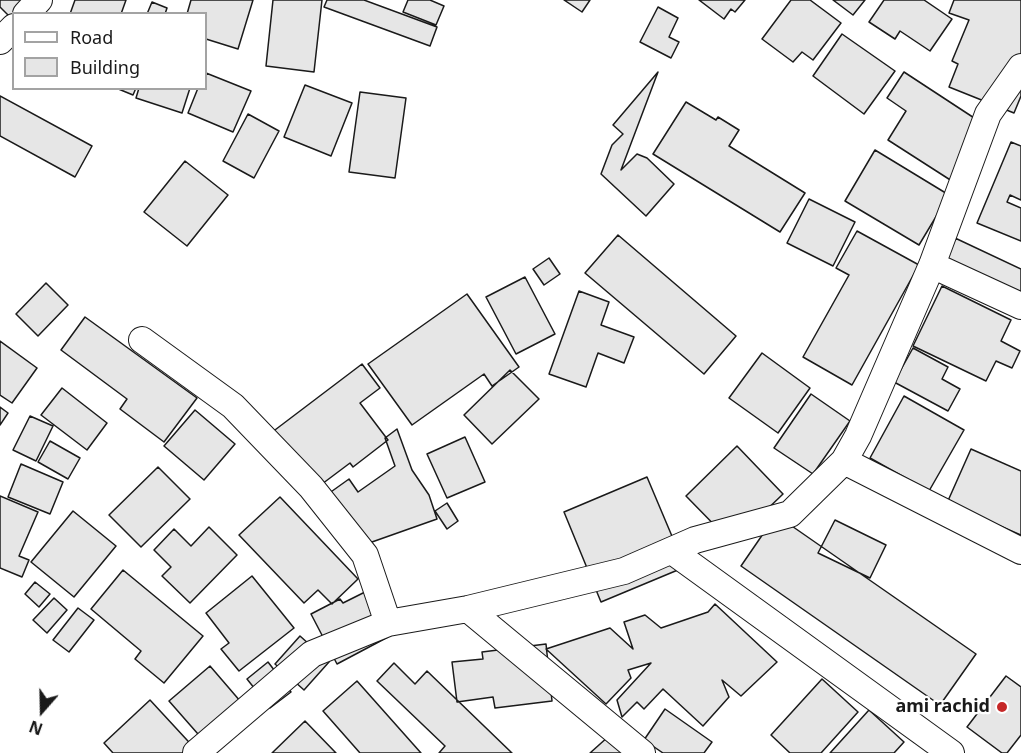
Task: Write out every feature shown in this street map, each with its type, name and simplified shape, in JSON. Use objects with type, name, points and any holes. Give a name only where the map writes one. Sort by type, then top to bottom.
[{"type":"street","points":[[28,12],[39,0]]},
{"type":"street","points":[[0,41],[12,29]]},
{"type":"street","points":[[196,753],[312,654],[388,623],[468,609],[624,571],[695,540],[790,514],[844,461],[858,435],[932,265],[988,114],[1021,67]]},
{"type":"street","points":[[932,265],[1021,306]]},
{"type":"street","points":[[142,340],[233,406],[311,487],[365,555],[388,623]]},
{"type":"street","points":[[844,461],[1021,551]]},
{"type":"street","points":[[672,551],[951,753]]},
{"type":"street","points":[[468,609],[642,753]]},
{"type":"building","points":[[0,0],[51,0],[39,12],[12,12],[12,19],[0,7]]},
{"type":"building","points":[[75,0],[126,0],[122,12],[71,12]]},
{"type":"building","points":[[191,0],[253,0],[238,49],[207,39],[207,12],[188,12]]},
{"type":"building","points":[[273,0],[322,0],[314,72],[266,66]]},
{"type":"building","points":[[327,0],[364,0],[437,27],[430,46],[324,7]]},
{"type":"building","points":[[408,0],[430,0],[444,6],[436,25],[403,12]]},
{"type":"building","points":[[564,0],[590,0],[582,12]]},
{"type":"building","points":[[699,0],[745,0],[735,12],[731,9],[724,19]]},
{"type":"building","points":[[791,0],[810,0],[841,23],[813,60],[802,52],[793,62],[762,39]]},
{"type":"building","points":[[833,0],[865,0],[853,15]]},
{"type":"building","points":[[884,0],[924,0],[952,19],[930,51],[900,31],[895,39],[869,22]]},
{"type":"building","points":[[954,0],[1021,0],[1021,96],[1014,113],[949,87],[958,64],[952,61],[969,20],[949,13]]},
{"type":"building","points":[[152,2],[167,8],[166,12],[148,12]]},
{"type":"building","points":[[658,7],[678,18],[669,37],[679,42],[671,58],[640,42]]},
{"type":"building","points":[[842,34],[895,71],[864,114],[813,76]]},
{"type":"building","points":[[658,72],[621,170],[637,154],[647,158],[674,184],[646,216],[601,174],[612,145],[623,134],[613,125]]},
{"type":"building","points":[[904,72],[991,129],[955,183],[888,140],[906,111],[887,98]]},
{"type":"building","points":[[207,73],[251,91],[233,132],[188,113],[197,90],[207,90]]},
{"type":"building","points":[[305,85],[352,103],[331,156],[284,137]]},
{"type":"building","points":[[121,90],[135,90],[133,95]]},
{"type":"building","points":[[138,90],[189,90],[182,113],[136,98]]},
{"type":"building","points":[[360,92],[406,98],[395,178],[349,172]]},
{"type":"building","points":[[0,96],[92,146],[75,177],[0,136]]},
{"type":"building","points":[[686,102],[716,120],[718,117],[739,130],[729,146],[805,193],[780,232],[653,154]]},
{"type":"building","points":[[248,114],[279,131],[254,178],[223,161]]},
{"type":"building","points":[[1011,142],[1021,146],[1021,200],[1010,195],[1007,202],[1021,208],[1021,241],[977,223]]},
{"type":"building","points":[[875,150],[949,195],[919,245],[845,201]]},
{"type":"building","points":[[185,161],[228,195],[187,246],[144,212]]},
{"type":"building","points":[[809,199],[855,222],[833,266],[787,243]]},
{"type":"building","points":[[857,231],[919,265],[852,385],[803,357],[849,275],[836,268]]},
{"type":"building","points":[[618,235],[736,336],[704,374],[585,273]]},
{"type":"building","points":[[955,238],[1021,269],[1021,307],[940,270]]},
{"type":"building","points":[[549,258],[560,274],[544,285],[533,269]]},
{"type":"building","points":[[525,277],[555,334],[516,354],[486,297]]},
{"type":"building","points":[[46,283],[68,305],[38,336],[16,314]]},
{"type":"building","points":[[942,286],[1011,320],[1001,341],[1020,351],[1012,368],[996,361],[986,381],[913,346]]},
{"type":"building","points":[[579,291],[609,302],[601,325],[634,337],[624,363],[598,353],[586,387],[549,374]]},
{"type":"building","points":[[467,294],[519,367],[492,386],[484,374],[412,425],[368,364]]},
{"type":"building","points":[[85,317],[197,398],[164,442],[120,409],[127,399],[61,350]]},
{"type":"building","points":[[0,341],[37,368],[12,403],[0,395]]},
{"type":"building","points":[[913,348],[948,367],[942,379],[960,389],[948,411],[894,382]]},
{"type":"building","points":[[762,353],[810,388],[778,433],[729,398]]},
{"type":"building","points":[[362,364],[380,388],[360,403],[388,440],[353,467],[350,463],[310,493],[267,436]]},
{"type":"building","points":[[510,370],[539,399],[492,444],[464,415]]},
{"type":"building","points":[[62,388],[107,423],[87,450],[41,415]]},
{"type":"building","points":[[811,394],[850,421],[813,474],[774,448]]},
{"type":"building","points":[[904,396],[964,430],[929,491],[870,458]]},
{"type":"building","points":[[0,407],[8,413],[0,425]]},
{"type":"building","points":[[195,410],[235,444],[204,480],[164,446]]},
{"type":"building","points":[[30,416],[53,426],[36,461],[13,450]]},
{"type":"building","points":[[397,429],[412,470],[429,495],[437,519],[355,548],[321,499],[349,479],[358,492],[395,466],[385,438]]},
{"type":"building","points":[[465,437],[485,482],[447,498],[427,454]]},
{"type":"building","points":[[50,441],[80,458],[68,479],[38,462]]},
{"type":"building","points":[[737,446],[783,494],[732,543],[686,496]]},
{"type":"building","points":[[971,449],[1021,471],[1021,535],[947,503]]},
{"type":"building","points":[[21,464],[63,482],[50,514],[8,497]]},
{"type":"building","points":[[158,467],[190,499],[141,547],[109,515]]},
{"type":"building","points":[[647,477],[685,567],[601,602],[564,512]]},
{"type":"building","points":[[0,496],[38,512],[19,556],[29,560],[22,577],[0,568]]},
{"type":"building","points":[[280,497],[358,579],[332,604],[318,590],[304,603],[239,535]]},
{"type":"building","points":[[447,503],[458,521],[447,529],[435,511]]},
{"type":"building","points":[[73,511],[116,546],[74,597],[31,562]]},
{"type":"building","points":[[776,515],[976,654],[940,705],[741,566]]},
{"type":"building","points":[[835,520],[886,545],[870,578],[818,553]]},
{"type":"building","points":[[209,527],[237,555],[190,603],[162,576],[171,567],[154,550],[174,529],[191,546]]},
{"type":"building","points":[[123,570],[203,636],[164,683],[135,659],[141,651],[91,609]]},
{"type":"building","points":[[252,576],[294,628],[239,671],[221,649],[229,643],[206,613]]},
{"type":"building","points":[[35,582],[50,594],[39,607],[25,594]]},
{"type":"building","points":[[365,592],[388,637],[337,664],[311,614],[340,599],[343,603]]},
{"type":"building","points":[[54,598],[67,610],[47,633],[33,620]]},
{"type":"building","points":[[715,604],[777,662],[741,696],[722,680],[729,697],[703,726],[663,689],[644,709],[637,702],[622,717],[617,700],[651,663],[628,670],[631,678],[606,704],[546,649],[610,628],[633,649],[624,622],[645,615],[661,628],[708,612]]},
{"type":"building","points":[[78,608],[94,620],[69,652],[53,640]]},
{"type":"building","points":[[300,636],[329,662],[304,690],[275,664]]},
{"type":"building","points":[[546,644],[552,701],[495,708],[493,697],[457,702],[452,662],[483,659],[482,652]]},
{"type":"building","points":[[268,662],[291,692],[270,708],[247,679]]},
{"type":"building","points":[[394,663],[415,684],[427,671],[512,753],[439,753],[445,746],[377,681]]},
{"type":"building","points":[[210,666],[253,716],[212,750],[169,701]]},
{"type":"building","name":"ami rachid","points":[[1006,676],[1021,687],[1021,735],[1007,753],[1002,753],[967,727]]},
{"type":"building","points":[[822,679],[858,712],[821,753],[790,753],[771,735]]},
{"type":"building","points":[[357,681],[421,753],[360,753],[323,711]]},
{"type":"building","points":[[150,700],[199,753],[113,753],[104,743]]},
{"type":"building","points":[[665,709],[712,742],[704,753],[663,753],[644,740]]},
{"type":"building","points":[[869,710],[904,742],[894,753],[830,753]]},
{"type":"building","points":[[305,721],[336,753],[272,753]]},
{"type":"building","points":[[609,736],[624,753],[590,753]]},
{"type":"place","name":"ami rachid","points":[[1002,707]]}]
